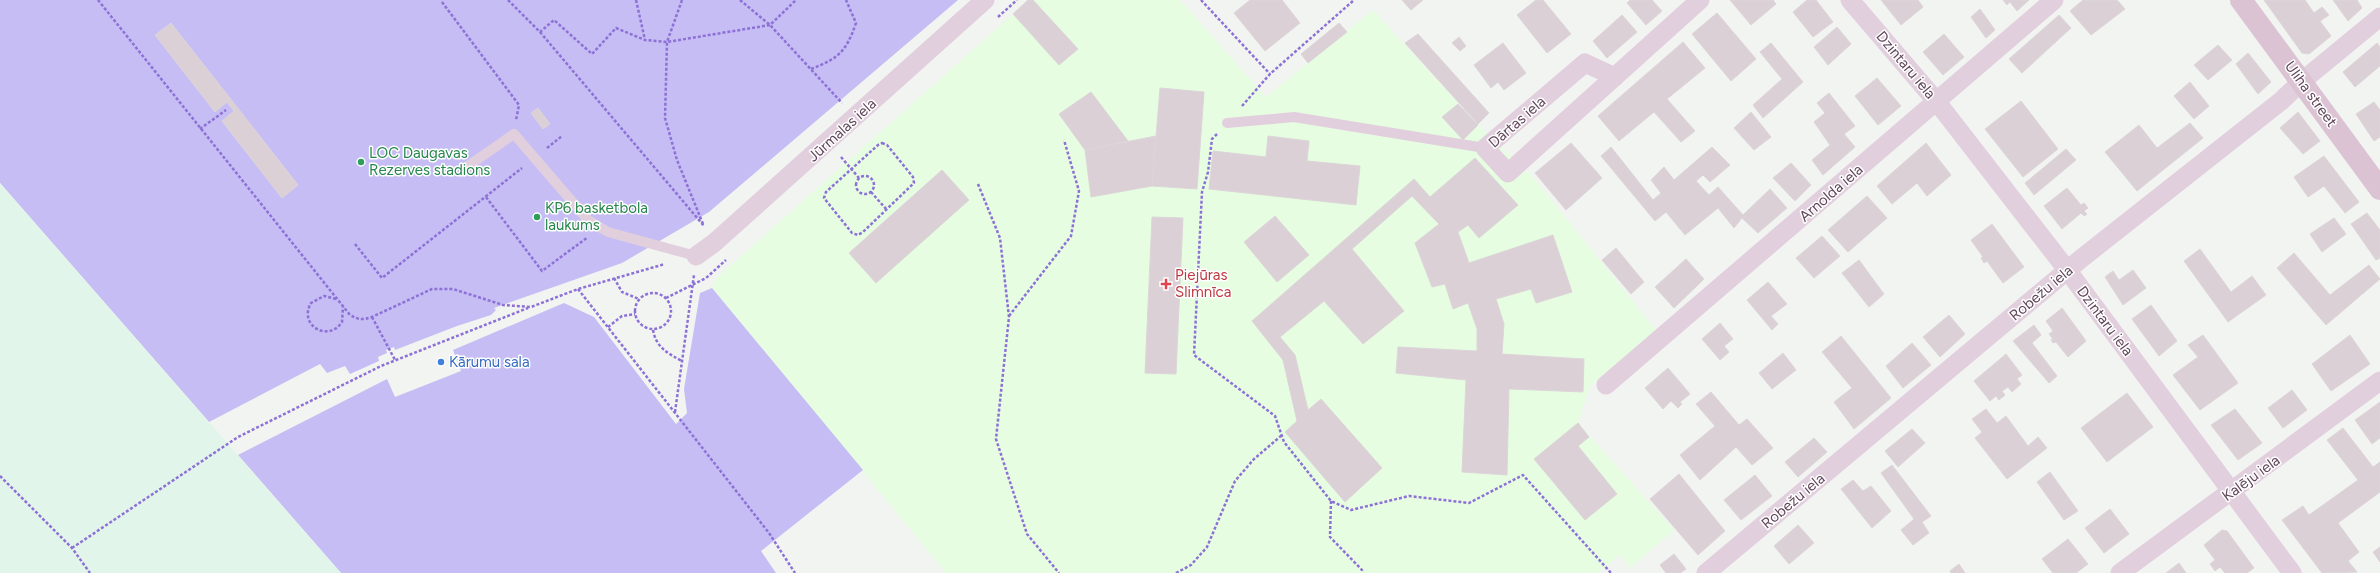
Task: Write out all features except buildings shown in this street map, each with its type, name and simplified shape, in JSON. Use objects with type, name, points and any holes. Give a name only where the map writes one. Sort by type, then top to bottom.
[{"type":"main road","name":"Uliha street","points":[[2241,0],[2380,189]]},
{"type":"street","name":"Jūrmalas iela","points":[[696,256],[714,243],[985,0]]},
{"type":"street","name":"Dārtas iela","points":[[1615,77],[1585,63],[1485,148],[1508,173],[1615,77],[1700,0]]},
{"type":"street","name":"Dzintaru iela","points":[[1850,0],[1937,102],[2068,271],[2292,573]]},
{"type":"street","name":"Arnolda iela","points":[[1606,386],[2054,0]]},
{"type":"street","name":"Robežu iela","points":[[1706,573],[2082,258],[2281,101],[2301,82],[2380,17]]},
{"type":"street","name":"Kalēju iela","points":[[2120,573],[2380,381]]},
{"type":"lane","points":[[1227,123],[1294,117],[1485,148]]},
{"type":"lane","points":[[465,168],[514,134],[588,220],[608,232],[696,256]]},
{"type":"path","points":[[98,0],[350,315],[357,319],[363,320],[432,289],[453,289],[503,305],[531,307]]},
{"type":"path","points":[[508,0],[540,32],[704,226]]},
{"type":"path","points":[[636,0],[645,40]]},
{"type":"path","points":[[682,0],[667,42],[665,118],[677,160],[704,226],[714,243]]},
{"type":"path","points":[[740,0],[770,25],[856,117]]},
{"type":"path","points":[[540,32],[554,20],[592,54],[616,28],[645,40],[667,42],[770,25],[796,0]]},
{"type":"path","points":[[811,70],[834,60],[850,42],[856,23],[846,0]]},
{"type":"path","points":[[1201,0],[1270,74]]},
{"type":"path","points":[[1354,0],[1270,74],[1212,139],[1208,172],[1202,192],[1194,355],[1275,416],[1284,442],[1331,501],[1351,510],[1409,496],[1469,503],[1523,475],[1611,573]]},
{"type":"path","points":[[442,2],[519,105],[514,134]]},
{"type":"path","points":[[200,129],[226,110]]},
{"type":"path","points":[[355,244],[382,278],[562,136]]},
{"type":"path","points":[[1009,316],[1071,236],[1079,191],[1064,140]]},
{"type":"path","points":[[882,143],[887,145],[913,177],[914,184],[858,235],[852,233],[824,198],[826,192],[851,169],[882,143]]},
{"type":"path","points":[[841,157],[859,178]]},
{"type":"path","points":[[863,176],[872,179],[874,188],[871,192],[866,194],[858,191],[856,182],[859,178],[863,176]]},
{"type":"path","points":[[978,184],[1000,238],[1009,316],[996,439],[1027,534],[1059,573]]},
{"type":"path","points":[[871,192],[887,210]]},
{"type":"path","points":[[486,197],[542,272],[588,237]]},
{"type":"path","points":[[72,548],[238,437],[381,366],[578,289],[696,256],[694,283],[675,412]]},
{"type":"path","points":[[614,278],[622,292],[639,299]]},
{"type":"path","points":[[666,298],[694,283]]},
{"type":"path","points":[[578,289],[769,532],[795,573]]},
{"type":"path","points":[[650,293],[666,298],[670,304],[671,316],[664,326],[653,330],[641,326],[635,314],[636,304],[639,299],[650,293]]},
{"type":"path","points":[[338,300],[329,296],[315,299],[308,312],[312,326],[326,332],[340,326],[344,312],[341,303]]},
{"type":"path","points":[[608,327],[622,316],[635,314]]},
{"type":"path","points":[[372,317],[395,360]]},
{"type":"path","points":[[653,330],[654,338],[660,347],[682,361]]},
{"type":"path","points":[[1176,573],[1191,566],[1206,547],[1235,481],[1254,459],[1282,435]]},
{"type":"path","points":[[0,476],[72,548],[90,573]]},
{"type":"path","points":[[1331,501],[1330,537],[1362,570],[1363,573]]},
{"type":"shaded area","points":[[0,0],[958,0],[709,212],[622,263],[494,308],[496,310],[491,315],[457,326],[395,350],[394,347],[386,350],[387,353],[378,357],[379,361],[350,374],[345,366],[327,373],[320,364],[209,422],[0,183]]},
{"type":"shaded area","name":"Piejūras Slimnīca","points":[[1029,0],[1180,0],[1266,97],[1373,10],[1479,126],[1532,176],[1656,330],[1590,386],[1578,423],[1674,530],[1630,568],[1620,555],[1598,573],[946,573],[712,288],[715,279]]},
{"type":"shaded area","points":[[712,288],[863,470],[761,551],[776,573],[341,573],[238,455],[387,379],[395,397],[461,371],[453,350],[564,303],[594,317],[676,424],[687,413],[684,389],[700,293]]},
{"type":"sand","points":[[0,183],[341,573],[0,573]]},
{"type":"place","name":"LOC Daugavas Rezerves stadions","points":[[361,162]]},
{"type":"place","name":"KP6 basketbola laukums","points":[[537,217]]},
{"type":"place","name":"Piejūras Slimnīca","points":[[1166,284]]},
{"type":"place","name":"Kārumu sala","points":[[441,362]]}]
